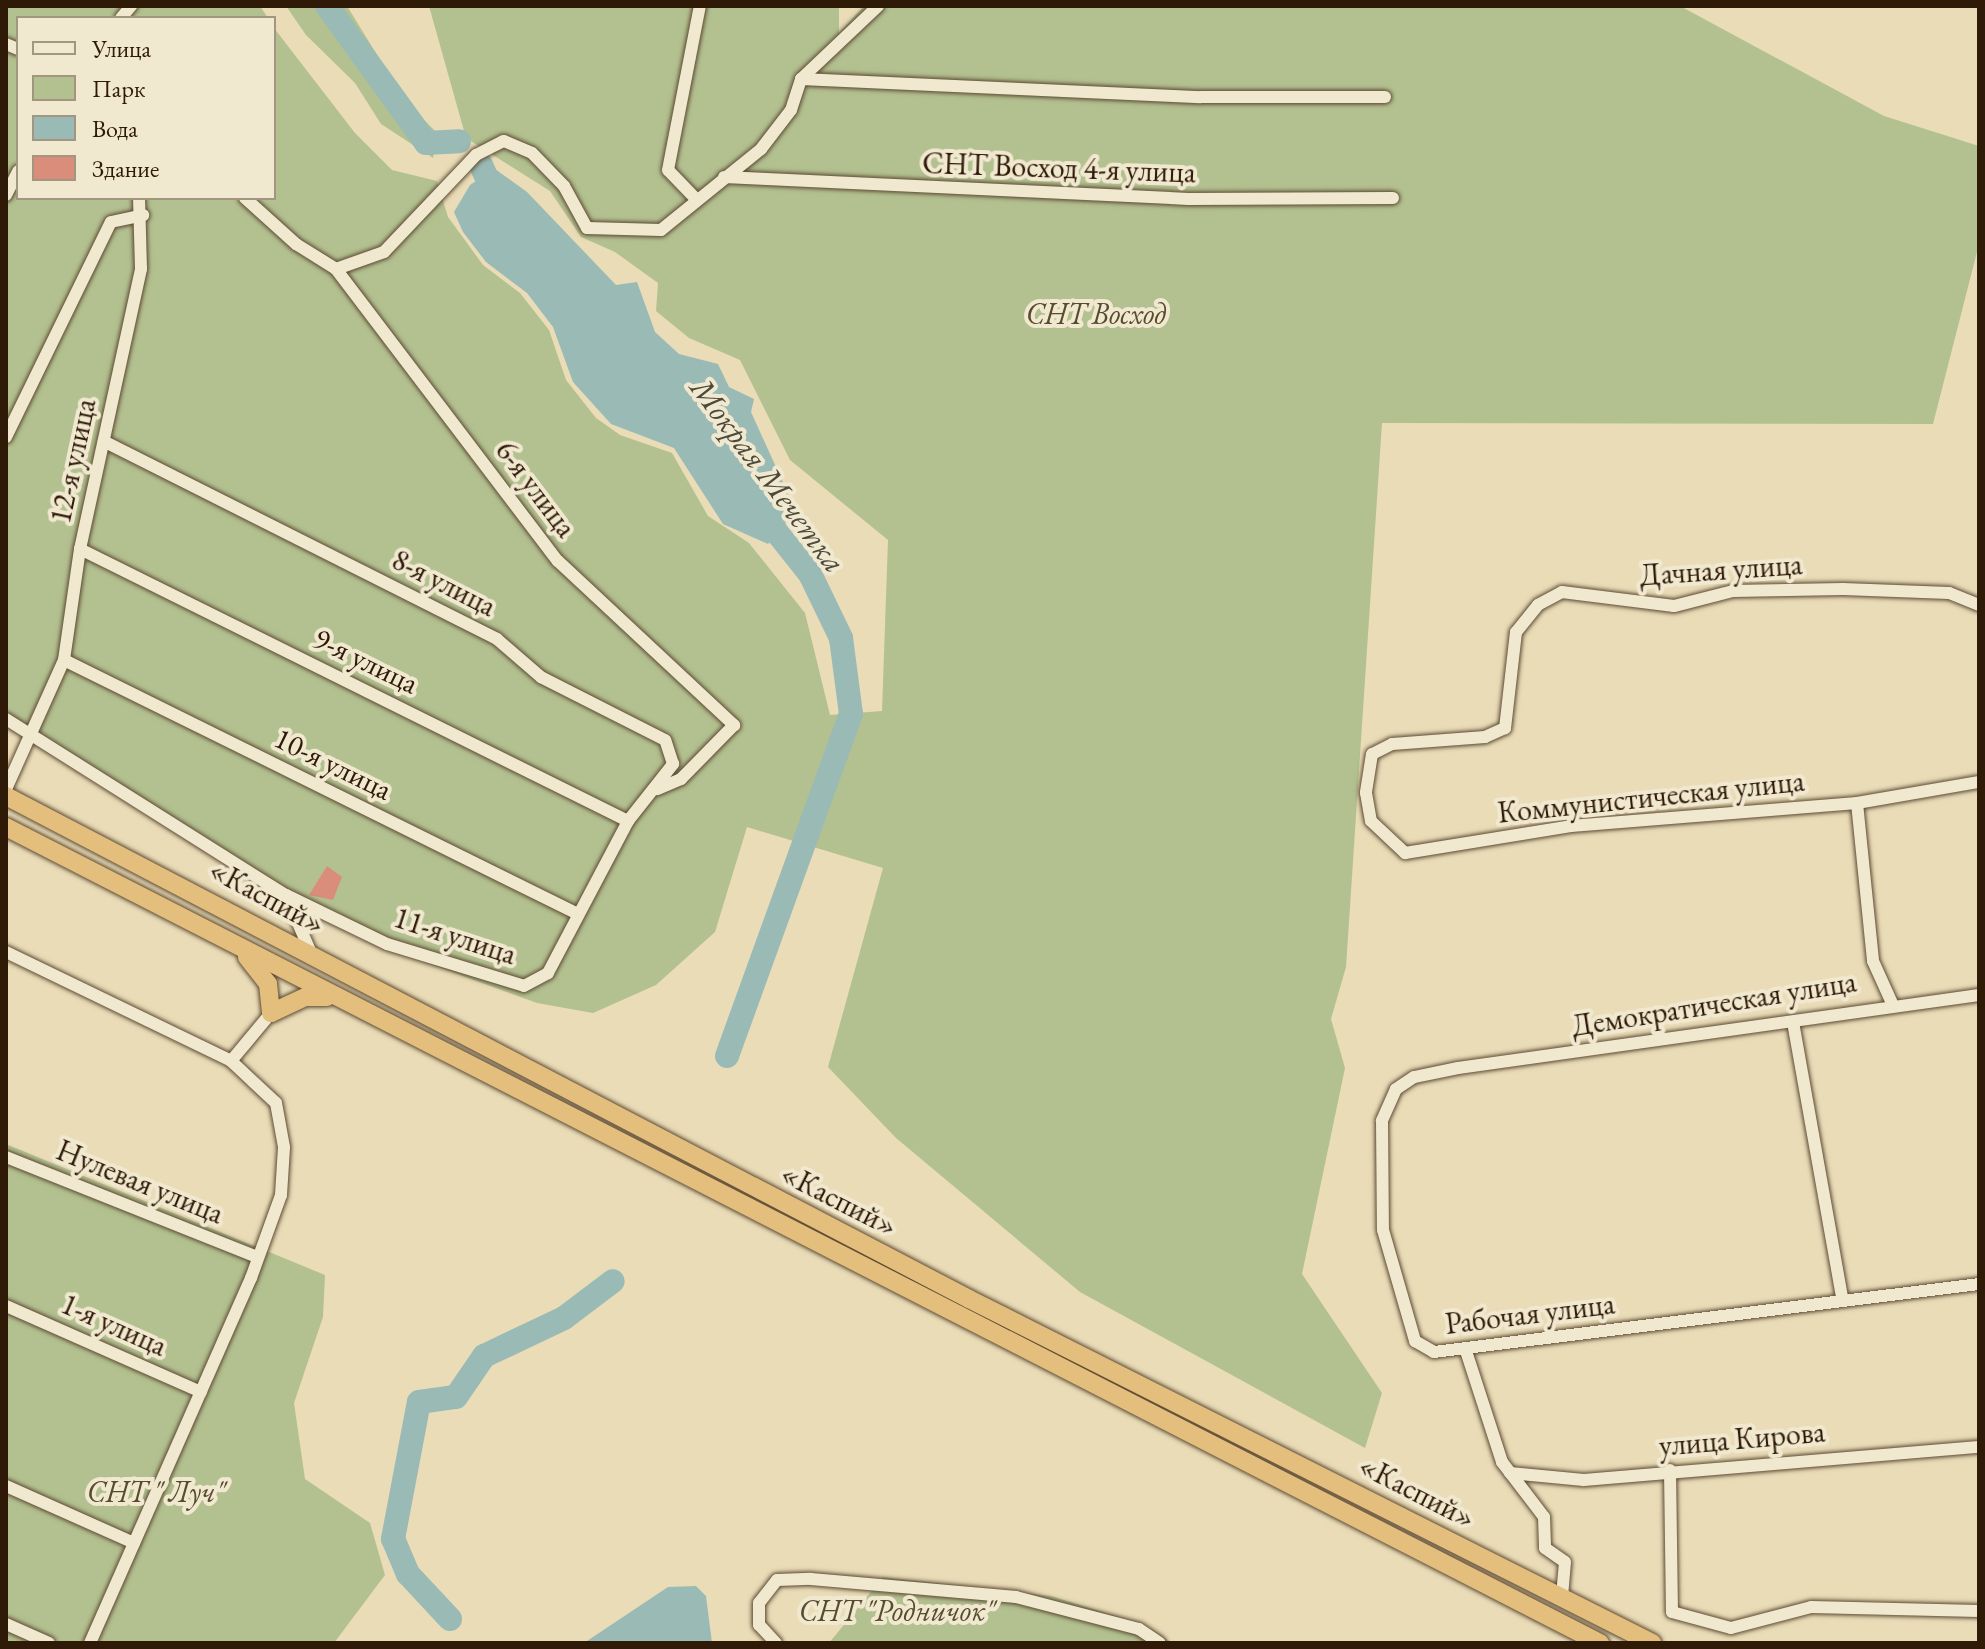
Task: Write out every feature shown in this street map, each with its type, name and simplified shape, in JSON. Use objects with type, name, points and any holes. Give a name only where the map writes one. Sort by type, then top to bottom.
[{"type":"highway","name":"«Каспий»","points":[[6,796],[941,1285],[1652,1643]]},
{"type":"highway","name":"«Каспий»","points":[[6,827],[243,952],[1556,1621],[1572,1638],[1600,1643]]},
{"type":"highway","points":[[243,952],[268,984],[271,1013],[306,997],[332,997]]},
{"type":"street","points":[[696,199],[668,170],[700,6]]},
{"type":"street","points":[[336,269],[384,252],[476,155],[504,141],[532,153],[564,186],[587,228],[661,230],[761,149],[791,110],[801,79],[878,6]]},
{"type":"street","points":[[801,79],[1201,97],[1385,97]]},
{"type":"street","points":[[6,195],[16,175]]},
{"type":"street","name":"СНТ Восход 4-я улица","points":[[724,177],[1173,198],[1393,198]]},
{"type":"street","name":"12-я улица","points":[[6,789],[64,660],[80,549],[141,269],[143,215],[139,200]]},
{"type":"street","name":"6-я улица","points":[[247,200],[296,244],[336,269],[558,561],[734,725],[681,779],[657,789]]},
{"type":"street","points":[[6,437],[111,222],[143,215]]},
{"type":"street","name":"8-я улица","points":[[104,441],[497,639],[541,677],[665,740],[673,764],[657,789],[628,821]]},
{"type":"street","name":"9-я улица","points":[[80,549],[628,821]]},
{"type":"street","name":"Дачная улица","points":[[1366,793],[1372,754],[1392,744],[1485,737],[1505,728],[1516,632],[1538,605],[1562,592],[1674,606],[1733,591],[1843,589],[1949,593],[1979,605]]},
{"type":"street","name":"10-я улица","points":[[64,660],[578,914]]},
{"type":"street","name":"11-я улица","points":[[6,719],[34,731],[286,895],[387,944],[524,986],[548,973],[628,821]]},
{"type":"street","name":"Коммунистическая улица","points":[[1366,793],[1371,821],[1405,853],[1571,826],[1857,803],[1979,782]]},
{"type":"street","points":[[1857,803],[1873,961],[1892,1003]]},
{"type":"street","points":[[286,895],[311,953]]},
{"type":"street","points":[[6,952],[231,1061],[276,1103],[284,1147],[281,1195],[255,1256],[251,1278],[90,1643]]},
{"type":"street","name":"Демократическая улица","points":[[1458,1068],[1793,1022],[1892,1003],[1979,995]]},
{"type":"street","points":[[231,1061],[271,1013]]},
{"type":"street","points":[[1793,1022],[1842,1298]]},
{"type":"street","name":"Рабочая улица","points":[[1458,1068],[1414,1077],[1396,1089],[1382,1121],[1383,1230],[1415,1341],[1434,1352],[1466,1351],[1842,1298],[1979,1284]]},
{"type":"street","name":"Нулевая улица","points":[[6,1157],[255,1256]]},
{"type":"street","name":"1-я улица","points":[[6,1306],[201,1392]]},
{"type":"street","points":[[1466,1351],[1510,1473],[1544,1517],[1545,1548],[1565,1562],[1562,1597]]},
{"type":"street","name":"улица Кирова","points":[[1510,1473],[1584,1480],[1670,1470],[1979,1447]]},
{"type":"street","points":[[1670,1470],[1672,1612],[1731,1628],[1811,1607],[1979,1611]]},
{"type":"street","points":[[6,1486],[134,1543]]},
{"type":"street","points":[[776,1643],[759,1625],[759,1603],[777,1580],[811,1579],[1016,1597],[1139,1629],[1160,1643]]},
{"type":"street","points":[[6,1624],[49,1643]]},
{"type":"green space","name":"СНТ Восход","points":[[6,6],[260,6],[267,16],[16,16],[16,200],[276,200],[276,31],[355,133],[392,170],[437,181],[448,217],[483,265],[520,293],[549,330],[566,380],[596,418],[620,435],[672,453],[708,516],[749,543],[805,613],[830,715],[882,711],[888,540],[790,460],[740,360],[689,338],[656,311],[658,283],[615,252],[581,237],[550,191],[466,138],[429,6],[839,6],[839,33],[864,6],[1680,6],[1884,116],[1979,146],[1979,244],[1933,424],[1382,423],[1346,967],[1331,1019],[1345,1068],[1302,1274],[1382,1393],[1365,1448],[1080,1292],[896,1138],[828,1067],[883,868],[747,827],[715,932],[656,985],[593,1013],[537,1003],[389,949],[6,723]]},
{"type":"green space","points":[[286,6],[347,6],[406,102],[438,134],[433,158],[381,124],[355,83],[306,35]]},
{"type":"green space","name":"СНТ \" Луч\"","points":[[6,1144],[325,1275],[323,1317],[294,1403],[305,1479],[370,1523],[385,1575],[334,1643],[6,1643]]},
{"type":"green space","name":"СНТ \"Родничок\"","points":[[883,1577],[1051,1596],[1142,1624],[1173,1643],[829,1643]]},
{"type":"water","points":[[495,169],[527,192],[616,285],[637,282],[655,332],[679,354],[718,364],[729,387],[754,399],[751,412],[790,498],[785,525],[768,544],[723,524],[674,448],[611,424],[573,382],[553,327],[527,293],[486,262],[463,232],[454,212],[470,185]]},
{"type":"water","points":[[696,1586],[706,1596],[712,1643],[584,1643],[668,1587]]},
{"type":"building","points":[[327,866],[342,877],[333,900],[309,895]]},
{"type":"waterway","name":"Мокрая Мечетка","points":[[327,6],[426,143],[459,141]]},
{"type":"waterway","name":"Мокрая Мечетка","points":[[481,165],[498,203]]},
{"type":"waterway","name":"Мокрая Мечетка","points":[[727,1056],[851,714],[841,638],[810,574],[759,510]]},
{"type":"waterway","name":"Мокрая Мечетка","points":[[450,1619],[408,1574],[393,1539],[419,1402],[456,1397],[484,1356],[564,1318],[613,1281]]}]
